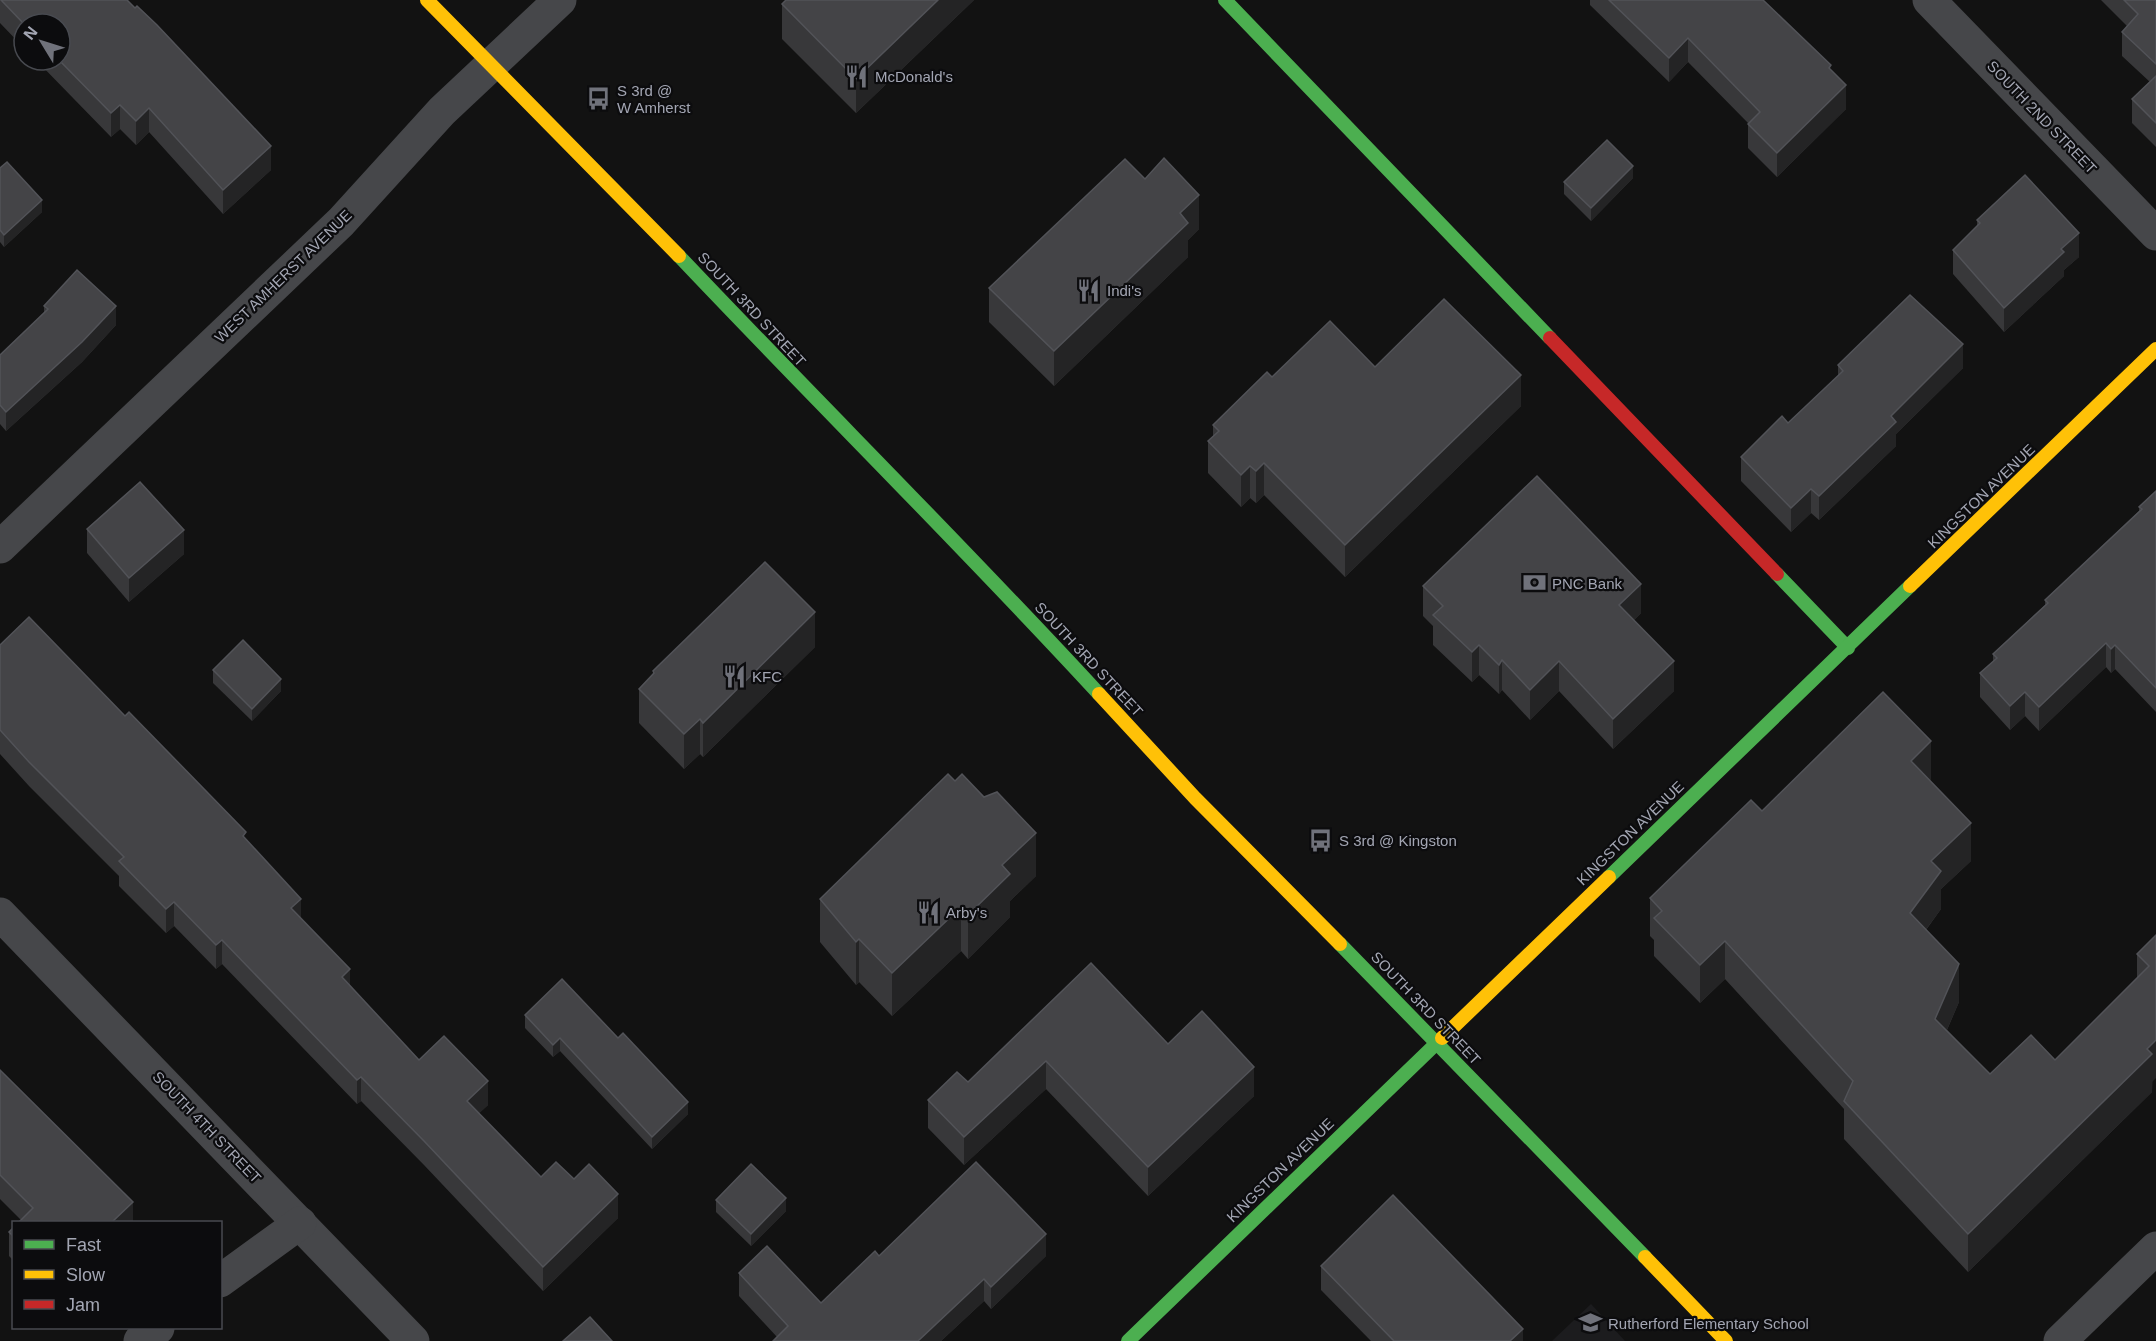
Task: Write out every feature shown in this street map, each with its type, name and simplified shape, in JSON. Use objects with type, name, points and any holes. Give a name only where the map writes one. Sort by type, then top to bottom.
[{"type":"street","name":"SOUTH 3RD STREET","points":[[427,0],[602,175],[830,416],[978,563],[1195,798],[1437,1041],[1726,1341]]},
{"type":"street","name":"WEST AMHERST AVENUE","points":[[0,547],[341,222],[442,111],[560,0]]},
{"type":"street","points":[[1225,0],[1848,648]]},
{"type":"street","name":"SOUTH 2ND STREET","points":[[1929,0],[2156,234]]},
{"type":"street","name":"KINGSTON AVENUE","points":[[1128,1341],[2156,349]]},
{"type":"street","name":"SOUTH 4TH STREET","points":[[0,914],[413,1341]]},
{"type":"street","points":[[222,1280],[300,1223]]},
{"type":"street","points":[[2060,1341],[2156,1248]]},
{"type":"street","points":[[140,1341],[157,1329]]},
{"type":"shaded area","name":"Rutherford Elementary School","points":[[1591,1304],[1625,1341],[1552,1341]]},
{"type":"building","points":[[1,0],[127,0],[157,25],[271,146],[223,190],[149,108],[136,121],[120,105],[111,113],[71,72],[72,12],[12,12]]},
{"type":"building","points":[[786,0],[938,0],[856,79],[782,4]]},
{"type":"building","points":[[1609,0],[1763,0],[1831,65],[1829,68],[1846,85],[1777,153],[1748,124],[1760,112],[1688,38],[1669,58]]},
{"type":"building","points":[[2124,0],[2156,0],[2156,64],[2122,32],[2138,14]]},
{"type":"building","points":[[2156,76],[2156,123],[2132,99]]},
{"type":"building","points":[[1607,140],[1633,166],[1591,208],[1564,182]]},
{"type":"building","name":"Indi's","points":[[1164,158],[1199,195],[1180,213],[1188,223],[1054,351],[989,288],[1125,159],[1145,179]]},
{"type":"building","points":[[7,162],[42,200],[4,235],[0,230],[0,168]]},
{"type":"building","points":[[2025,175],[2079,233],[2061,249],[2064,252],[2004,308],[1953,250],[1980,223],[1977,220]]},
{"type":"building","points":[[77,270],[116,306],[82,342],[6,412],[0,405],[0,355],[48,309],[44,306]]},
{"type":"building","points":[[1910,295],[1963,344],[1891,416],[1896,422],[1819,496],[1811,489],[1791,508],[1741,457],[1782,416],[1788,423],[1843,371],[1838,365]]},
{"type":"building","points":[[1444,299],[1521,375],[1345,545],[1264,463],[1256,471],[1250,466],[1241,475],[1208,441],[1219,431],[1213,425],[1267,372],[1272,377],[1330,321],[1375,367]]},
{"type":"building","name":"PNC Bank","points":[[1537,476],[1641,584],[1619,605],[1674,661],[1613,719],[1559,661],[1530,690],[1502,660],[1499,665],[1479,645],[1472,652],[1433,615],[1443,606],[1423,586]]},
{"type":"building","points":[[140,482],[184,530],[129,578],[87,529]]},
{"type":"building","points":[[2156,491],[2156,688],[2115,645],[2111,649],[2106,643],[2039,707],[2025,692],[2010,706],[1980,673],[1997,658],[1993,654],[2048,603],[2045,600],[2142,509],[2139,507]]},
{"type":"building","points":[[765,562],[815,612],[703,723],[700,719],[684,734],[639,689],[654,673],[653,671]]},
{"type":"building","points":[[29,617],[125,716],[129,712],[246,832],[243,836],[301,899],[291,908],[350,969],[342,977],[419,1060],[444,1036],[488,1081],[467,1101],[541,1177],[556,1162],[574,1179],[589,1164],[618,1194],[543,1267],[424,1141],[361,1077],[357,1080],[222,940],[216,945],[174,902],[166,909],[119,861],[124,857],[0,730],[0,645]]},
{"type":"building","points":[[243,640],[281,679],[252,709],[213,670]]},
{"type":"building","points":[[1883,692],[1931,741],[1911,761],[1971,823],[1931,861],[1941,871],[1910,913],[1959,964],[1935,1019],[1990,1074],[2031,1035],[2055,1060],[2149,966],[2137,954],[2156,935],[2156,1040],[2147,1049],[2152,1054],[1968,1234],[1844,1101],[1853,1081],[1725,941],[1700,965],[1654,918],[1662,911],[1650,898],[1751,800],[1762,811]]},
{"type":"building","points":[[948,774],[955,781],[962,774],[984,797],[997,792],[1036,833],[1002,865],[1010,874],[968,915],[961,907],[892,973],[859,939],[856,942],[820,899]]},
{"type":"building","points":[[1091,963],[1168,1044],[1202,1011],[1254,1067],[1148,1167],[1046,1061],[964,1137],[928,1100],[957,1072],[968,1082]]},
{"type":"building","points":[[562,979],[618,1038],[623,1033],[688,1102],[652,1137],[560,1038],[553,1045],[525,1015]]},
{"type":"building","points":[[0,1070],[133,1202],[113,1221],[20,1221],[33,1208],[0,1175]]},
{"type":"building","points":[[976,1162],[1046,1234],[991,1287],[984,1279],[918,1341],[773,1341],[788,1326],[739,1273],[767,1246],[821,1303],[875,1251],[879,1256]]},
{"type":"building","points":[[751,1164],[786,1198],[751,1234],[716,1200]]},
{"type":"building","points":[[1393,1195],[1523,1329],[1510,1341],[1394,1341],[1321,1266]]},
{"type":"building","points":[[590,1317],[612,1341],[563,1341]]},
{"type":"traffic: fast","points":[[1225,0],[1550,338]]},
{"type":"traffic: fast","points":[[679,256],[1099,694]]},
{"type":"traffic: fast","points":[[1777,574],[1848,648]]},
{"type":"traffic: fast","points":[[1609,877],[1910,586]]},
{"type":"traffic: fast","points":[[1340,944],[1645,1257]]},
{"type":"traffic: fast","points":[[1128,1341],[1442,1038]]},
{"type":"traffic: slow","points":[[427,0],[679,256]]},
{"type":"traffic: slow","points":[[1910,586],[2156,349]]},
{"type":"traffic: slow","points":[[1099,694],[1195,798],[1340,944]]},
{"type":"traffic: slow","points":[[1442,1038],[1609,877]]},
{"type":"traffic: slow","points":[[1645,1257],[1726,1341]]},
{"type":"traffic: jam","points":[[1550,338],[1777,574]]},
{"type":"place","name":"McDonald's","points":[[857,76]]},
{"type":"place","name":"S 3rd @ W Amherst","points":[[599,99]]},
{"type":"place","name":"Indi's","points":[[1089,290]]},
{"type":"place","name":"PNC Bank","points":[[1534,583]]},
{"type":"place","name":"KFC","points":[[734,676]]},
{"type":"place","name":"S 3rd @ Kingston","points":[[1321,840]]},
{"type":"place","name":"Arby's","points":[[928,912]]},
{"type":"place","name":"Rutherford Elementary School","points":[[1590,1323]]}]
